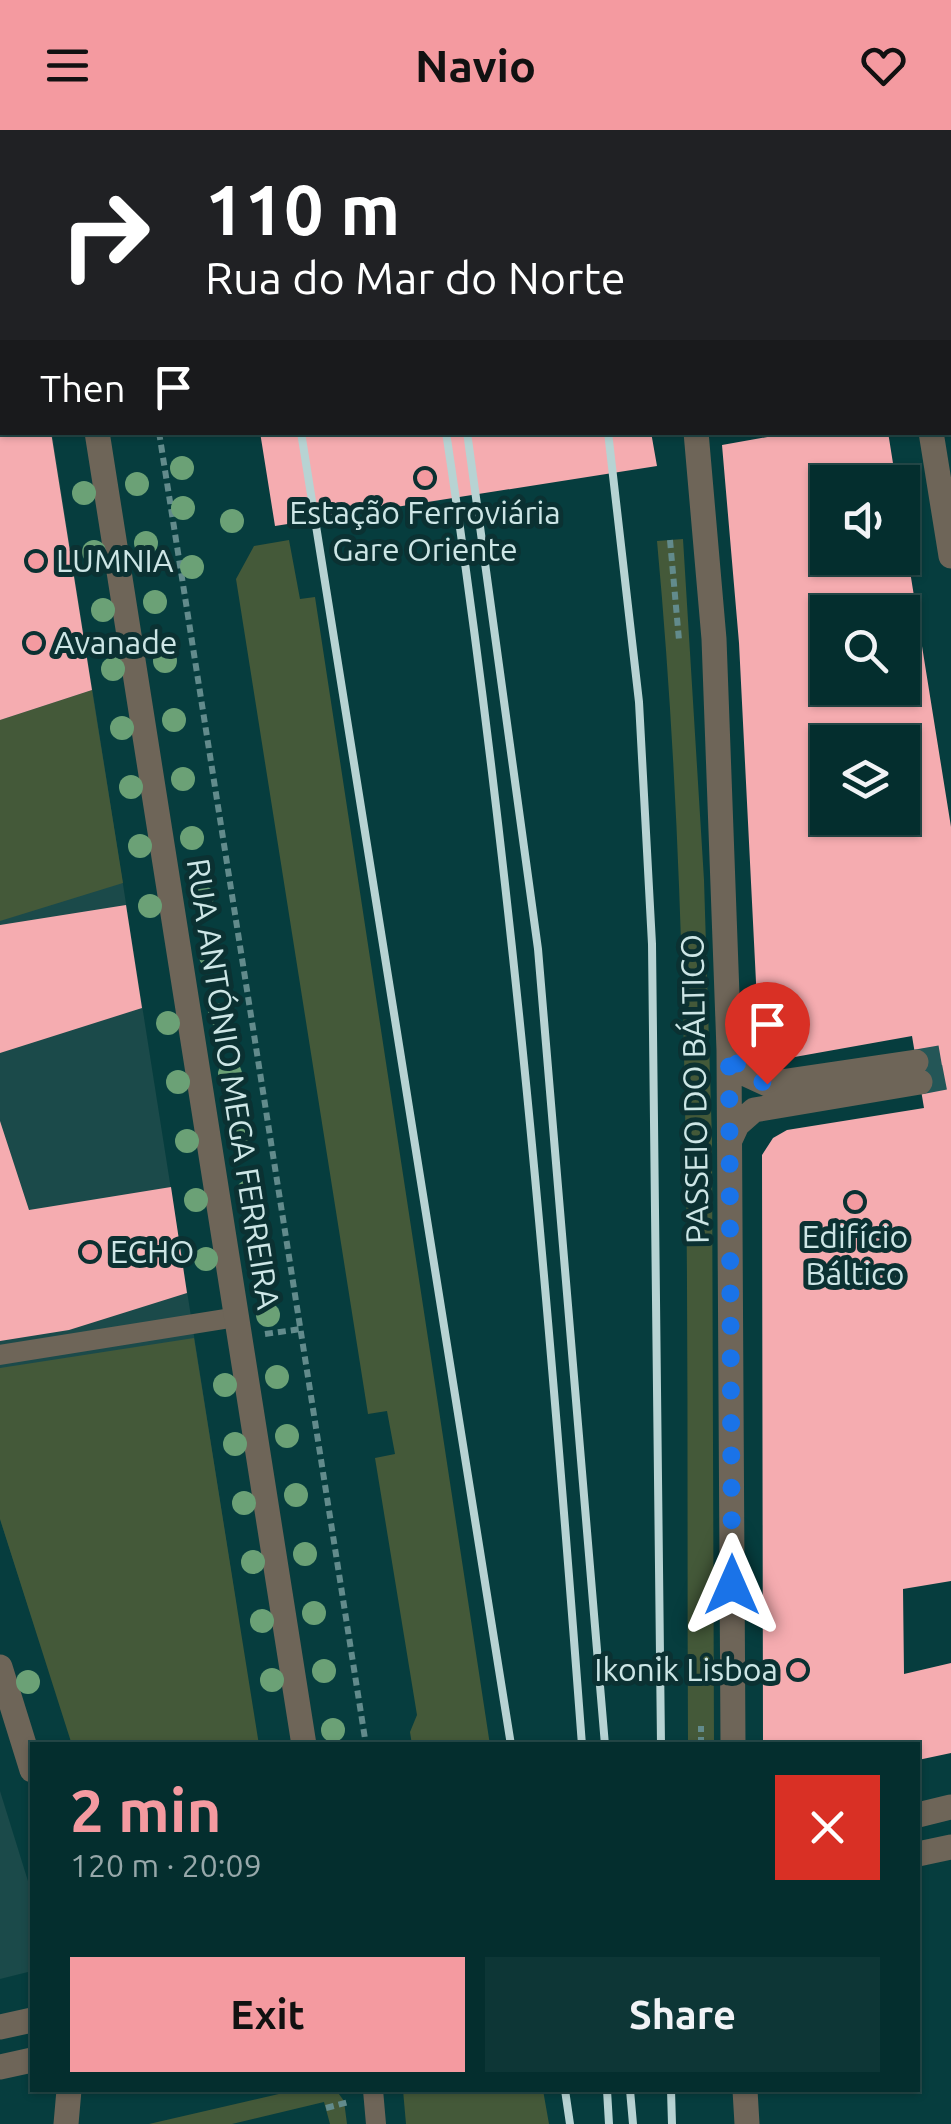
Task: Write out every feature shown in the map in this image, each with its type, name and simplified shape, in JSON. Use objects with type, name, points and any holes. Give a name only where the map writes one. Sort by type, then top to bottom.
[{"type":"street","name":"RUA ANTÓNIO MEGA FERREIRA","points":[[97,435],[304,1742]]},
{"type":"street","name":"PASSEIO DO BÁLTICO","points":[[696,435],[714,639],[729,1050],[733,1742]]},
{"type":"street","points":[[931,435],[951,556]]},
{"type":"street","points":[[729,1050],[742,1072],[767,1084],[918,1072],[754,1110],[737,1125],[730,1138]]},
{"type":"street","points":[[0,1668],[30,1764]]},
{"type":"street","points":[[920,1814],[951,1807]]},
{"type":"street","points":[[920,1854],[951,1847]]},
{"type":"street","points":[[0,2028],[30,2020]]},
{"type":"street","points":[[0,2067],[30,2060]]},
{"type":"street","points":[[66,2124],[69,2092]]},
{"type":"street","points":[[745,2092],[747,2124]]},
{"type":"lane","points":[[0,1355],[237,1318]]},
{"type":"lane","points":[[374,2092],[376,2124]]},
{"type":"path","points":[[159,435],[366,1742]]},
{"type":"path","points":[[670,540],[679,640]]},
{"type":"path","points":[[256,1336],[300,1328]]},
{"type":"path","points":[[701,1726],[701,1742]]},
{"type":"path","points":[[326,2108],[352,2102]]},
{"type":"shaded area","points":[[0,435],[52,435],[237,1609],[39,1640],[0,1519]]},
{"type":"shaded area","points":[[0,1791],[30,1888],[30,1972],[0,1979]]},
{"type":"green space","points":[[683,539],[704,880],[712,1140],[714,1742],[688,1742],[683,992],[669,691],[657,541]]},
{"type":"green space","points":[[289,540],[300,599],[315,597],[490,1742],[412,1742],[410,1732],[417,1715],[375,1458],[395,1454],[387,1411],[368,1414],[236,579],[254,546]]},
{"type":"green space","points":[[92,690],[123,883],[0,921],[0,720]]},
{"type":"green space","points":[[194,1338],[259,1742],[71,1742],[0,1519],[0,1368]]},
{"type":"green space","points":[[287,2092],[337,2092],[344,2101],[347,2124],[330,2124],[324,2102],[232,2124],[149,2124]]},
{"type":"green space","points":[[403,2092],[543,2092],[549,2124],[406,2124]]},
{"type":"building","name":"LUMNIA","points":[[0,435],[51,435],[92,690],[0,720]]},
{"type":"building","name":"Estação Ferroviária Gare Oriente","points":[[260,435],[652,435],[657,466],[275,526]]},
{"type":"building","points":[[778,435],[888,435],[893,465],[810,465],[810,575],[911,575],[914,595],[810,595],[810,705],[920,705],[920,634],[951,827],[951,1581],[903,1589],[904,1674],[951,1663],[951,1753],[920,1760],[920,1742],[763,1742],[762,1155],[773,1138],[787,1130],[924,1108],[912,1036],[789,1058],[770,1055],[759,1042],[739,643],[722,445]]},
{"type":"building","points":[[126,905],[142,1008],[0,1053],[0,925]]},
{"type":"building","name":"ECHO","points":[[0,1121],[29,1210],[171,1187],[187,1293],[69,1330],[0,1341]]},
{"type":"tunnel","points":[[916,1062],[951,1056]]},
{"type":"tunnel","points":[[920,1082],[951,1076]]},
{"type":"railway","points":[[301,435],[511,1742]]},
{"type":"railway","points":[[446,435],[490,759],[526,1087],[582,1742]]},
{"type":"railway","points":[[467,435],[538,949],[605,1742]]},
{"type":"railway","points":[[608,435],[639,702],[652,944],[661,1742]]},
{"type":"railway","points":[[565,2092],[570,2124]]},
{"type":"railway","points":[[607,2092],[609,2124]]},
{"type":"railway","points":[[630,2092],[633,2124]]},
{"type":"railway","points":[[671,2092],[672,2124]]},
{"type":"place","name":"Estação Ferroviária Gare Oriente","points":[[425,478]]},
{"type":"place","name":"LUMNIA","points":[[36,561]]},
{"type":"place","name":"Avanade","points":[[34,643]]},
{"type":"place","name":"Edifício Báltico","points":[[855,1202]]},
{"type":"place","name":"ECHO","points":[[90,1252]]},
{"type":"place","name":"Ikonik Lisboa","points":[[798,1670]]},
{"type":"route","points":[[732,1585],[729,1050],[742,1072],[767,1084]]}]
